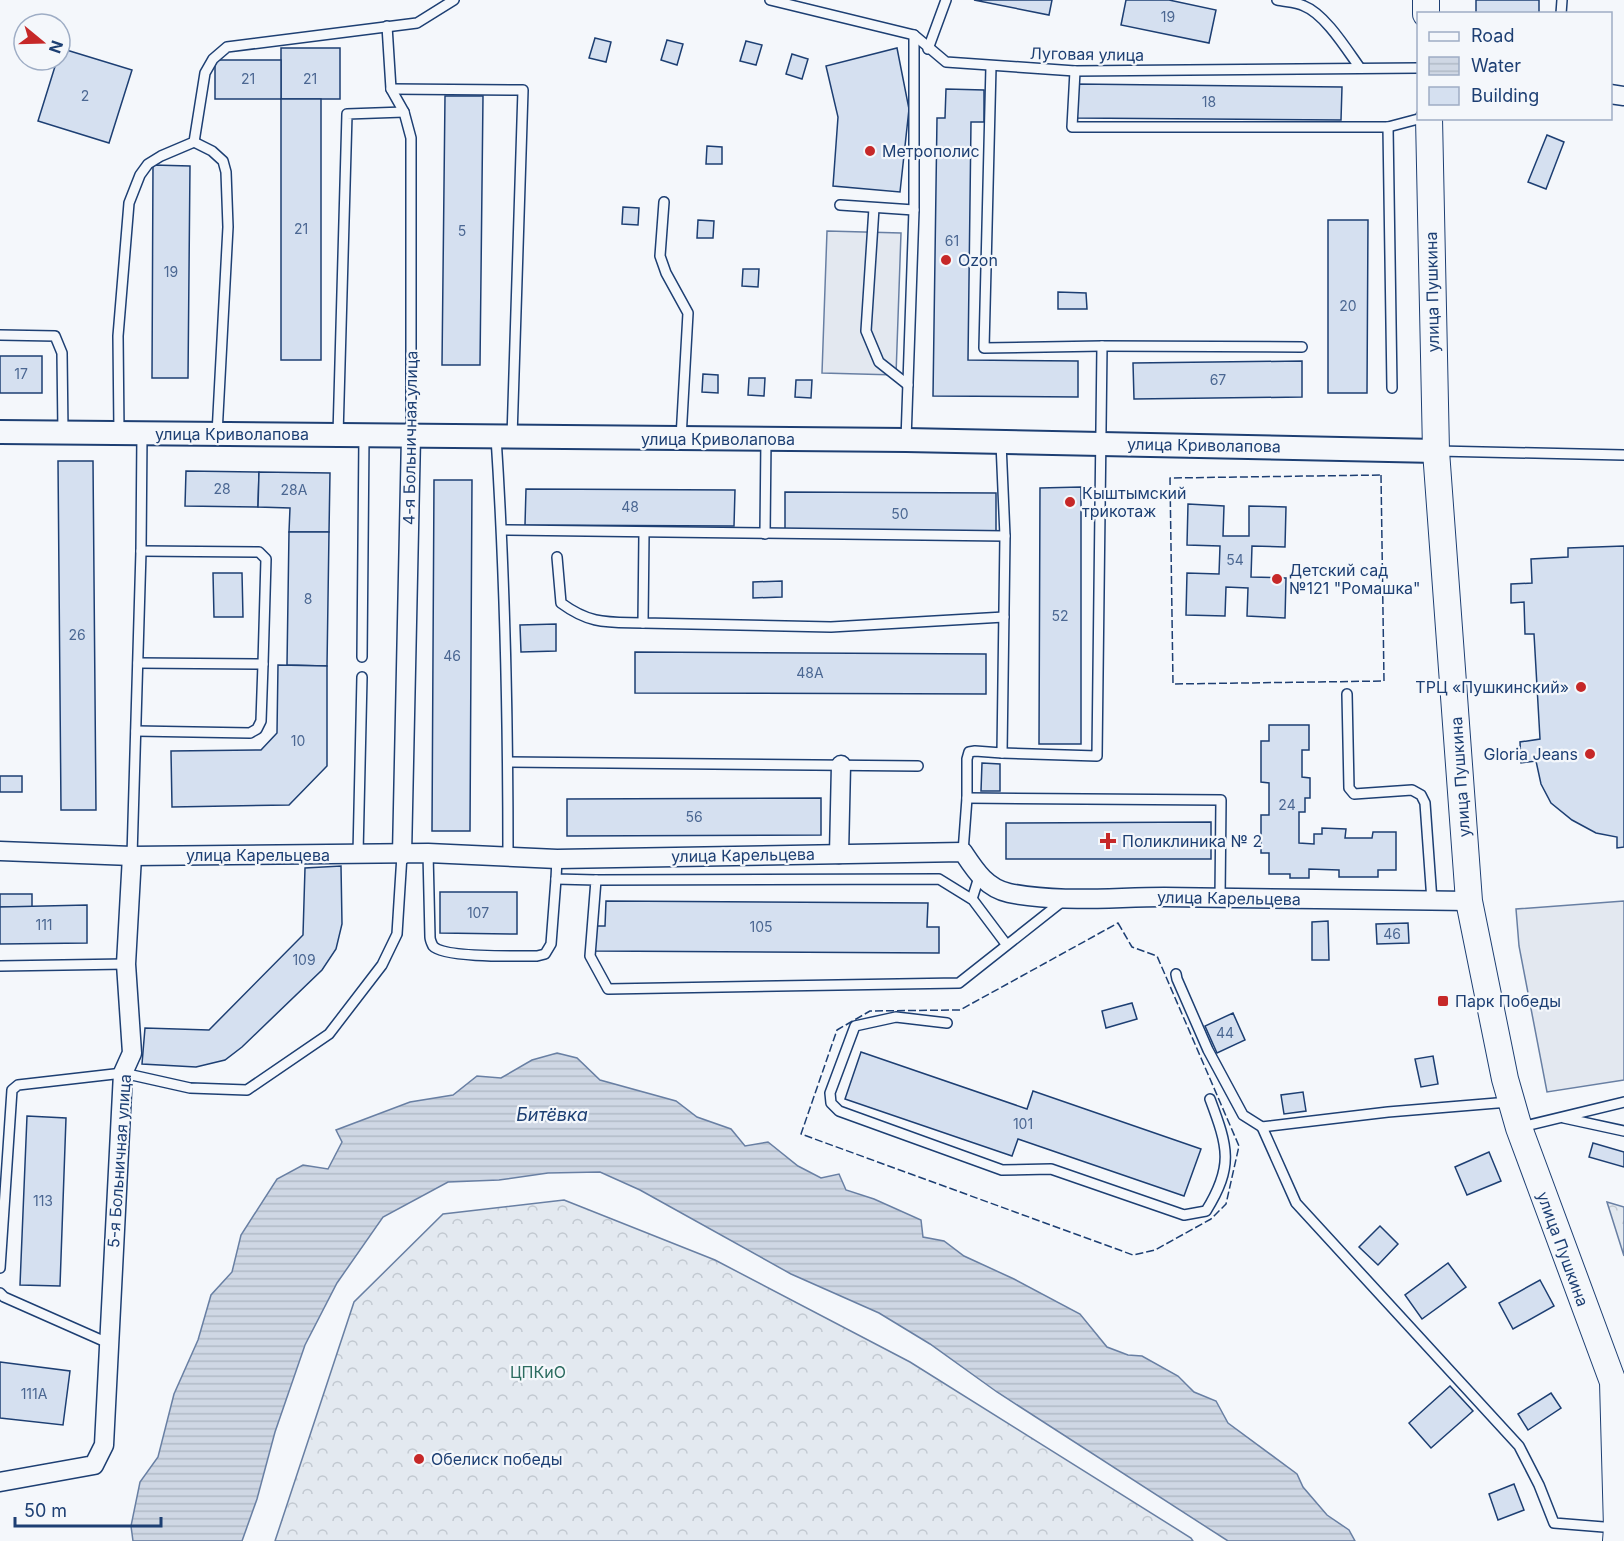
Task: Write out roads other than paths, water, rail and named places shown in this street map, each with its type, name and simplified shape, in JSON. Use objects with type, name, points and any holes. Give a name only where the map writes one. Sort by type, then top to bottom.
[{"type":"main road","name":"улица Пушкина","points":[[1429,120],[1436,451],[1469,901],[1511,1102],[1613,1382]]},
{"type":"main road","points":[[1613,1382],[1619,1532]]},
{"type":"street","name":"улица Криволапова","points":[[0,432],[906,440],[1436,451]]},
{"type":"street","name":"4-я Больничная улица","points":[[402,855],[411,436]]},
{"type":"street","points":[[839,854],[842,765]]},
{"type":"street","name":"улица Карельцева","points":[[0,851],[132,856],[428,853],[557,859],[963,852],[979,877],[993,887],[1008,893],[1065,899],[1469,901]]},
{"type":"street","name":"5-я Больничная улица","points":[[0,1482],[94,1465],[104,1445],[123,1073],[132,1053],[126,964],[132,856]]},
{"type":"street","name":"улица Пушкина","points":[[1613,1382],[1624,1411]]},
{"type":"lane","points":[[194,142],[205,73],[213,59],[227,47],[417,23],[454,0]]},
{"type":"lane","points":[[770,0],[914,35],[914,210],[906,440]]},
{"type":"lane","points":[[928,49],[946,0]]},
{"type":"lane","points":[[1276,0],[1303,2],[1339,38],[1360,68]]},
{"type":"lane","name":"4-я Больничная улица","points":[[387,26],[391,89],[404,112],[411,138],[411,436]]},
{"type":"lane","name":"Луговая улица","points":[[914,35],[946,62],[991,66],[1075,71],[1417,68]]},
{"type":"lane","points":[[991,66],[984,348],[1302,347]]},
{"type":"lane","points":[[1075,71],[1072,128],[1388,127],[1417,119]]},
{"type":"lane","points":[[391,89],[523,90],[504,437],[502,530],[508,855]]},
{"type":"lane","points":[[338,435],[348,114],[404,112]]},
{"type":"lane","points":[[1388,127],[1392,388]]},
{"type":"lane","points":[[119,433],[118,336],[129,204],[140,175],[148,164],[194,142],[212,151],[223,161],[226,172],[228,226],[217,434]]},
{"type":"lane","points":[[664,202],[660,256],[666,273],[688,313],[681,438]]},
{"type":"lane","points":[[840,205],[914,210]]},
{"type":"lane","points":[[874,208],[866,331],[879,362],[908,385]]},
{"type":"lane","points":[[0,335],[55,336],[62,353],[63,433]]},
{"type":"lane","points":[[963,852],[969,752],[1097,756],[1102,346]]},
{"type":"lane","points":[[132,856],[142,434]]},
{"type":"lane","points":[[362,657],[364,435]]},
{"type":"lane","points":[[765,534],[766,439]]},
{"type":"lane","points":[[1001,443],[1005,537],[1002,753]]},
{"type":"lane","points":[[1436,451],[1624,454]]},
{"type":"lane","points":[[502,530],[1005,537]]},
{"type":"lane","points":[[643,623],[644,533]]},
{"type":"lane","points":[[136,731],[250,733],[257,729],[261,721],[266,559],[258,552],[141,551]]},
{"type":"lane","points":[[557,557],[561,603],[578,615],[600,621],[831,627],[1004,617]]},
{"type":"lane","points":[[138,663],[263,664]]},
{"type":"lane","points":[[358,855],[362,677]]},
{"type":"lane","points":[[1347,694],[1349,788],[1354,794],[1412,790],[1421,795],[1425,804],[1432,901]]},
{"type":"lane","points":[[508,762],[918,766]]},
{"type":"lane","points":[[967,798],[1221,800],[1220,898]]},
{"type":"lane","points":[[428,853],[432,945],[440,951],[483,956],[545,954],[552,944],[557,859]]},
{"type":"lane","points":[[0,1268],[12,1090],[18,1085],[123,1073],[190,1088],[247,1090],[329,1034],[382,965],[397,934],[402,855]]},
{"type":"lane","points":[[972,899],[979,877]]},
{"type":"lane","points":[[556,879],[939,879],[972,899],[1006,944]]},
{"type":"lane","points":[[596,880],[590,956],[608,989],[959,983],[1065,899]]},
{"type":"lane","points":[[0,966],[126,964]]},
{"type":"lane","points":[[1176,974],[1208,1050],[1243,1115],[1262,1127],[1296,1203],[1520,1446],[1554,1523],[1619,1532]]},
{"type":"lane","points":[[947,1023],[896,1017],[855,1026],[830,1093],[831,1103],[839,1112],[1002,1170],[1051,1169],[1184,1215],[1206,1211],[1220,1188],[1226,1158],[1222,1130],[1210,1099]]},
{"type":"lane","points":[[1262,1127],[1388,1112],[1511,1102]]},
{"type":"lane","points":[[1519,1128],[1624,1102]]},
{"type":"lane","points":[[1561,1117],[1624,1131]]},
{"type":"lane","points":[[0,1293],[4,1298],[108,1342]]},
{"type":"water","name":"Битёвка","points":[[557,1053],[577,1058],[600,1080],[676,1101],[697,1117],[731,1129],[745,1146],[768,1142],[798,1166],[821,1178],[839,1174],[846,1190],[874,1199],[921,1220],[923,1237],[944,1241],[964,1256],[1080,1314],[1107,1347],[1128,1355],[1142,1356],[1178,1376],[1194,1392],[1216,1401],[1228,1423],[1297,1474],[1303,1487],[1327,1515],[1349,1530],[1355,1541],[1228,1541],[997,1392],[930,1344],[879,1313],[791,1274],[640,1190],[600,1172],[548,1173],[499,1180],[448,1182],[383,1217],[337,1283],[305,1345],[275,1432],[257,1499],[242,1541],[133,1541],[131,1526],[140,1482],[158,1457],[174,1394],[198,1340],[211,1295],[232,1272],[241,1235],[277,1179],[303,1165],[328,1169],[342,1142],[336,1130],[410,1102],[453,1095],[477,1076],[501,1078],[532,1060]]},
{"type":"place","name":"Метрополис","points":[[870,151]]},
{"type":"place","name":"Ozon","points":[[946,260]]},
{"type":"place","name":"Кыштымский трикотаж","points":[[1070,502]]},
{"type":"place","name":"Детский сад №121 \"Ромашка\"","points":[[1277,579]]},
{"type":"place","name":"ТРЦ «Пушкинский»","points":[[1581,687]]},
{"type":"place","name":"Gloria Jeans","points":[[1590,754]]},
{"type":"place","name":"Поликлиника № 2","points":[[1108,841]]},
{"type":"place","name":"Парк Победы","points":[[1443,1001]]},
{"type":"place","name":"Обелиск победы","points":[[419,1459]]},
{"type":"park label","name":"ЦПКиО","points":[[538,1372]]}]
